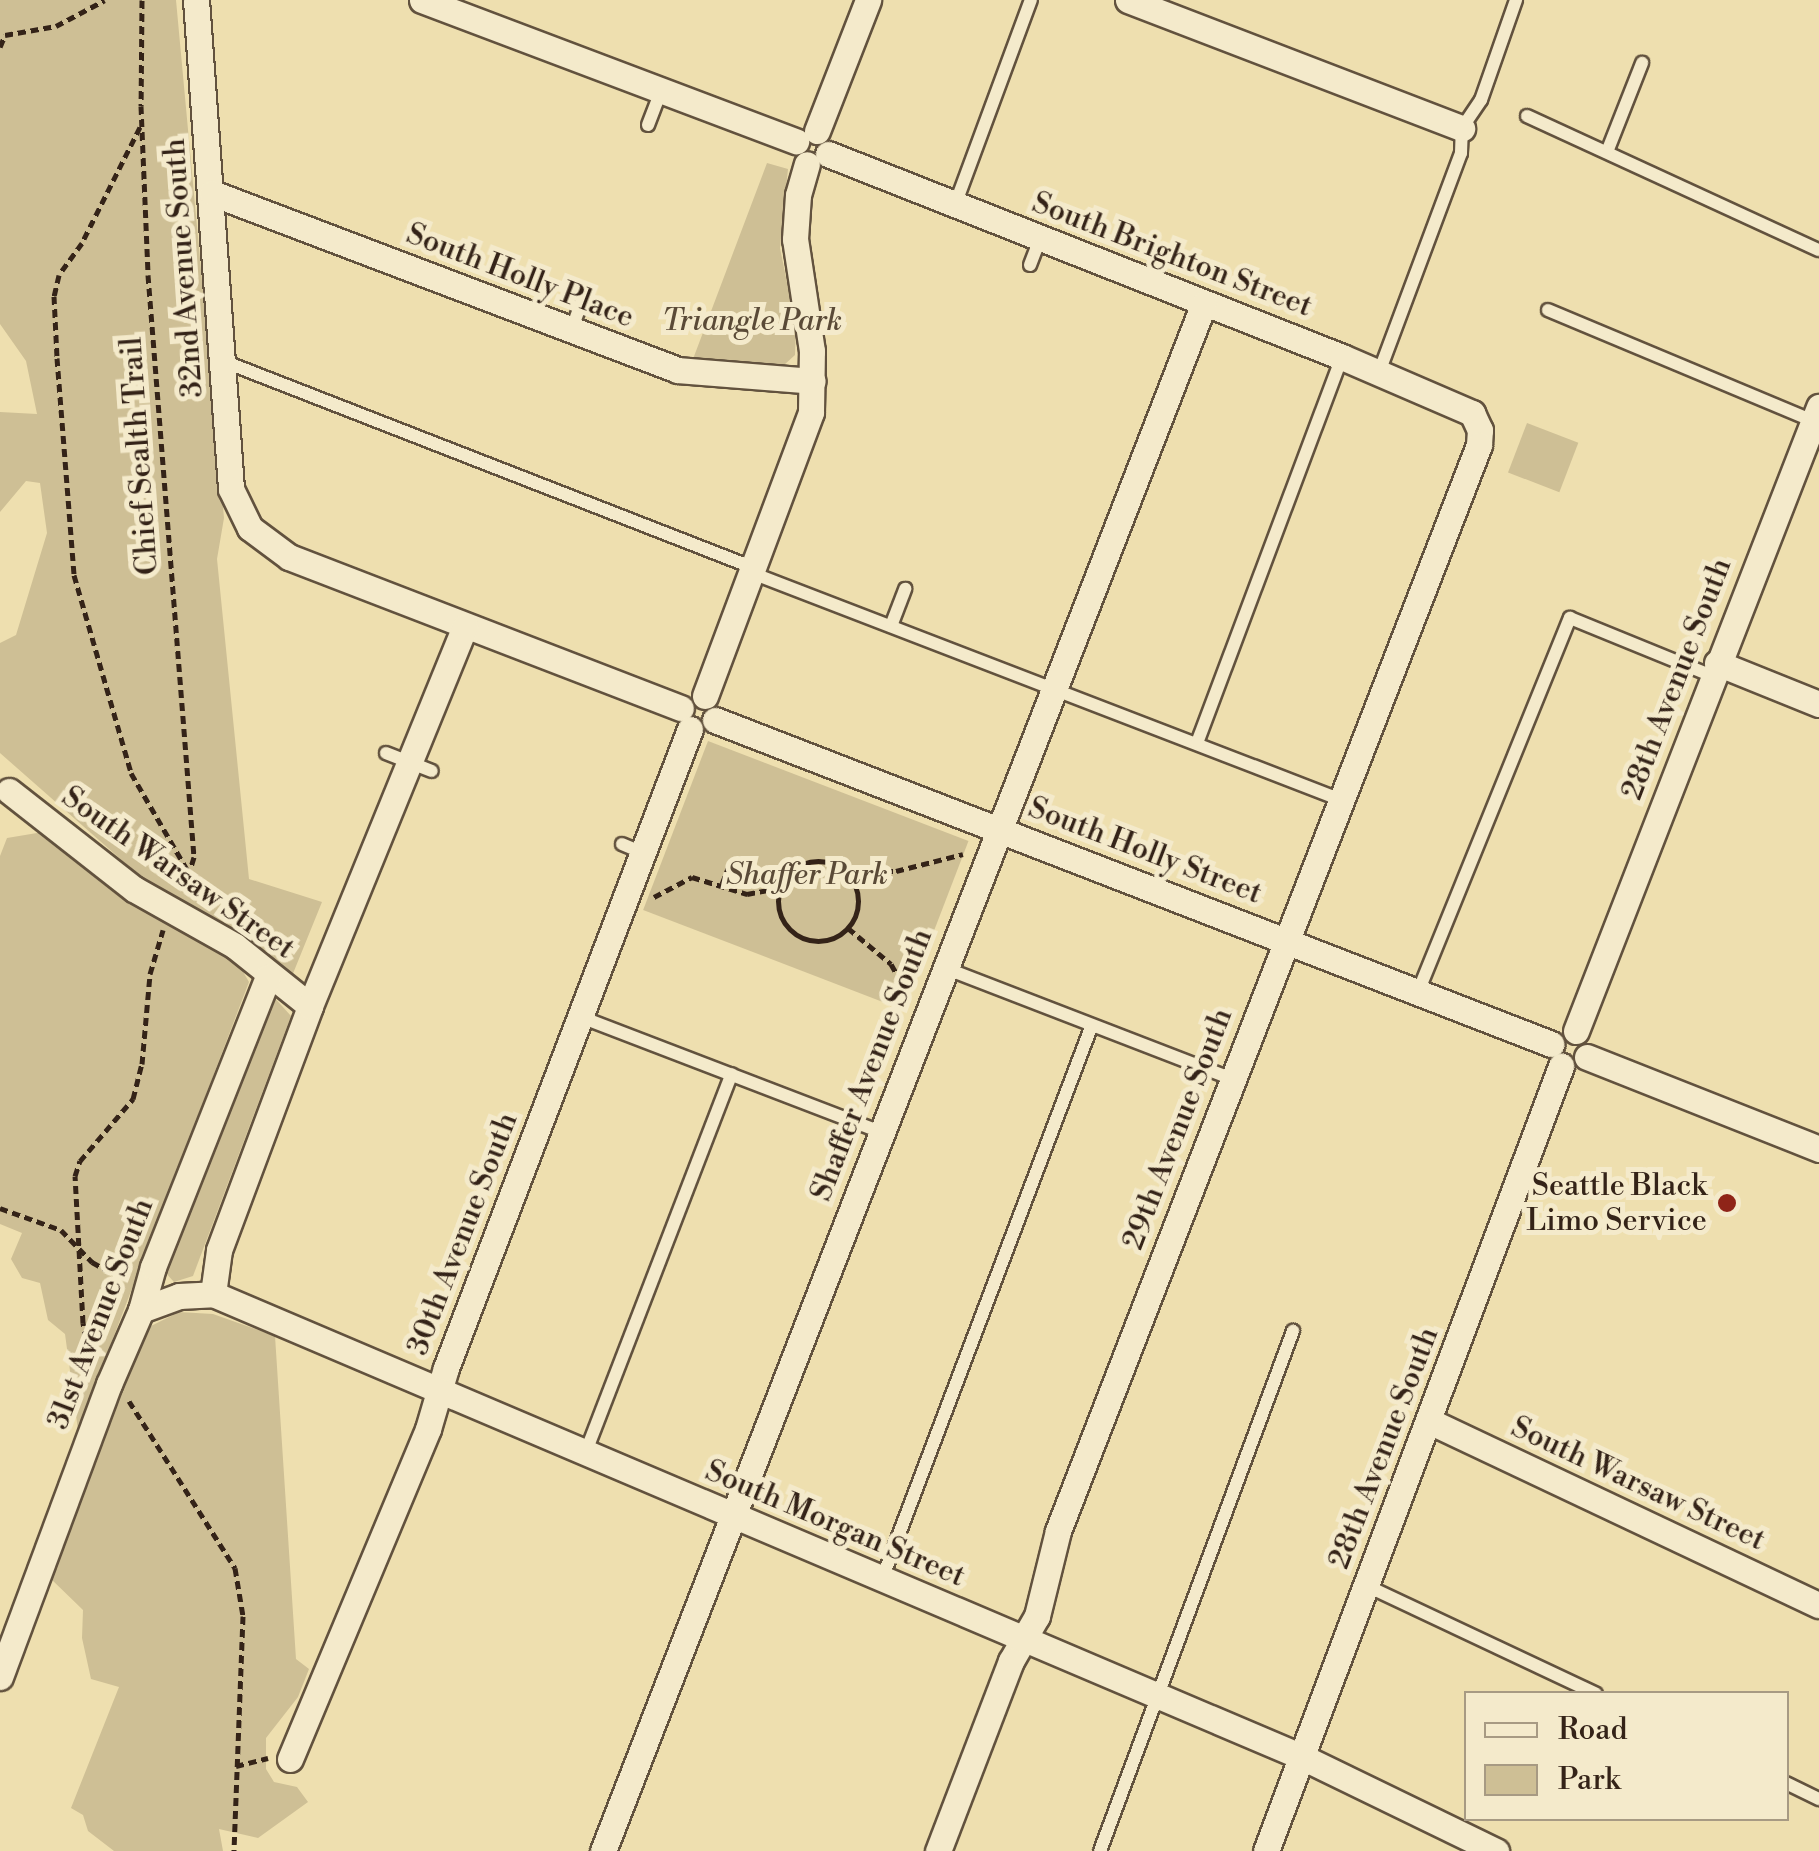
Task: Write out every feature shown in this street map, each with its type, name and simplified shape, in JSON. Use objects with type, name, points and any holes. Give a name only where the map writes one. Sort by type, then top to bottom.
[{"type":"street","name":"32nd Avenue South","points":[[196,0],[232,489],[250,528]]},
{"type":"street","name":"South Brighton Street","points":[[422,0],[812,148],[1342,357],[1472,413],[1480,430]]},
{"type":"street","name":"30th Avenue South","points":[[290,1759],[428,1429],[617,922],[632,848],[698,713],[806,432],[813,382],[795,239],[798,195],[868,0]]},
{"type":"street","points":[[1128,0],[1462,128]]},
{"type":"street","name":"South Holly Place","points":[[212,193],[677,370],[813,382]]},
{"type":"street","name":"Shaffer Avenue South","points":[[603,1851],[1204,303]]},
{"type":"street","name":"28th Avenue South","points":[[1576,1032],[1816,414]]},
{"type":"street","name":"29th Avenue South","points":[[938,1851],[1023,1639],[1038,1616],[1058,1531],[1479,446],[1480,430]]},
{"type":"street","name":"South Holly Street","points":[[250,528],[289,557],[698,713],[994,839],[1287,940],[1418,992],[1556,1055]]},
{"type":"street","points":[[144,1301],[213,1294],[219,1250],[310,1006],[464,626]]},
{"type":"street","points":[[1715,670],[1819,704]]},
{"type":"street","name":"South Warsaw Street","points":[[3,796],[134,889],[235,946],[268,977],[310,1006]]},
{"type":"street","name":"31st Avenue South","points":[[0,1677],[108,1384],[144,1301],[152,1267],[268,977]]},
{"type":"street","points":[[1561,1032],[1576,1032],[1587,1042],[1587,1057],[1576,1068],[1556,1055],[1561,1032]]},
{"type":"street","name":"28th Avenue South","points":[[1266,1851],[1429,1421],[1556,1055]]},
{"type":"street","points":[[1587,1057],[1819,1149]]},
{"type":"street","name":"South Morgan Street","points":[[213,1294],[1302,1757],[1496,1851]]},
{"type":"street","name":"South Warsaw Street","points":[[1429,1421],[1819,1605]]},
{"type":"lane","points":[[955,205],[1031,0]]},
{"type":"lane","points":[[1378,375],[1461,153],[1462,128],[1481,100],[1516,0]]},
{"type":"lane","points":[[1607,152],[1642,63]]},
{"type":"lane","points":[[648,126],[661,91]]},
{"type":"lane","points":[[1527,116],[1819,250]]},
{"type":"lane","points":[[1030,265],[1040,239]]},
{"type":"lane","points":[[571,331],[584,296]]},
{"type":"lane","points":[[1548,310],[1816,414]]},
{"type":"lane","points":[[1197,742],[1342,357]]},
{"type":"lane","points":[[223,361],[1340,799]]},
{"type":"lane","points":[[891,626],[905,588]]},
{"type":"lane","points":[[1418,992],[1570,618],[1715,670]]},
{"type":"lane","points":[[945,968],[1232,1079]]},
{"type":"lane","points":[[581,1017],[881,1132]]},
{"type":"lane","points":[[881,1580],[1092,1025]]},
{"type":"lane","points":[[586,1454],[732,1074]]},
{"type":"lane","points":[[1100,1851],[1293,1331]]},
{"type":"lane","points":[[1368,1586],[1590,1691]]},
{"type":"lane","points":[[1789,1784],[1819,1798]]},
{"type":"path","points":[[0,46],[5,35],[56,26],[105,0]]},
{"type":"path","name":"Chief Sealth Trail","points":[[142,0],[141,125],[148,275],[194,857],[175,904]]},
{"type":"path","points":[[141,125],[82,244],[59,275],[54,296],[56,342],[74,575],[130,773],[188,873]]},
{"type":"path","points":[[617,922],[680,880],[704,878],[747,894],[781,887],[803,864],[828,862],[845,870],[896,870],[994,839]]},
{"type":"path","points":[[722,885],[728,868]]},
{"type":"path","points":[[781,887],[781,916],[797,936],[822,942],[848,928],[859,898],[845,870]]},
{"type":"path","points":[[92,1372],[78,1248],[75,1176],[80,1162],[120,1120],[133,1098],[142,1064],[150,974],[168,920]]},
{"type":"path","points":[[848,928],[892,964],[924,1021]]},
{"type":"path","points":[[0,1208],[61,1230],[92,1262],[144,1301]]},
{"type":"path","points":[[121,1390],[235,1568],[242,1616],[234,1851]]},
{"type":"green space","points":[[0,0],[176,0],[224,518],[217,559],[249,879],[322,902],[292,976],[150,885],[0,753],[0,643],[16,635],[47,533],[40,483],[26,481],[0,512],[0,412],[37,414],[26,361],[0,324]]},
{"type":"green space","name":"Triangle Park","points":[[767,163],[788,169],[780,248],[796,327],[795,355],[784,365],[693,359]]},
{"type":"green space","points":[[1527,423],[1578,443],[1559,492],[1508,472]]},
{"type":"green space","name":"Shaffer Park","points":[[708,741],[968,841],[904,1010],[643,910]]},
{"type":"green space","points":[[43,832],[125,897],[238,963],[249,982],[78,1430],[65,1334],[48,1320],[40,1283],[22,1278],[11,1259],[22,1233],[0,1224],[0,856],[7,838]]},
{"type":"green space","points":[[272,995],[291,1016],[193,1276],[174,1282],[164,1271]]},
{"type":"green space","points":[[179,1312],[213,1314],[275,1336],[296,1659],[309,1669],[298,1697],[266,1738],[266,1769],[274,1782],[297,1787],[308,1802],[258,1838],[219,1829],[223,1851],[114,1851],[88,1831],[83,1815],[71,1808],[119,1687],[91,1679],[82,1638],[83,1610],[49,1577],[145,1329]]},
{"type":"place","name":"Seattle Black Limo Service","points":[[1727,1203]]}]
